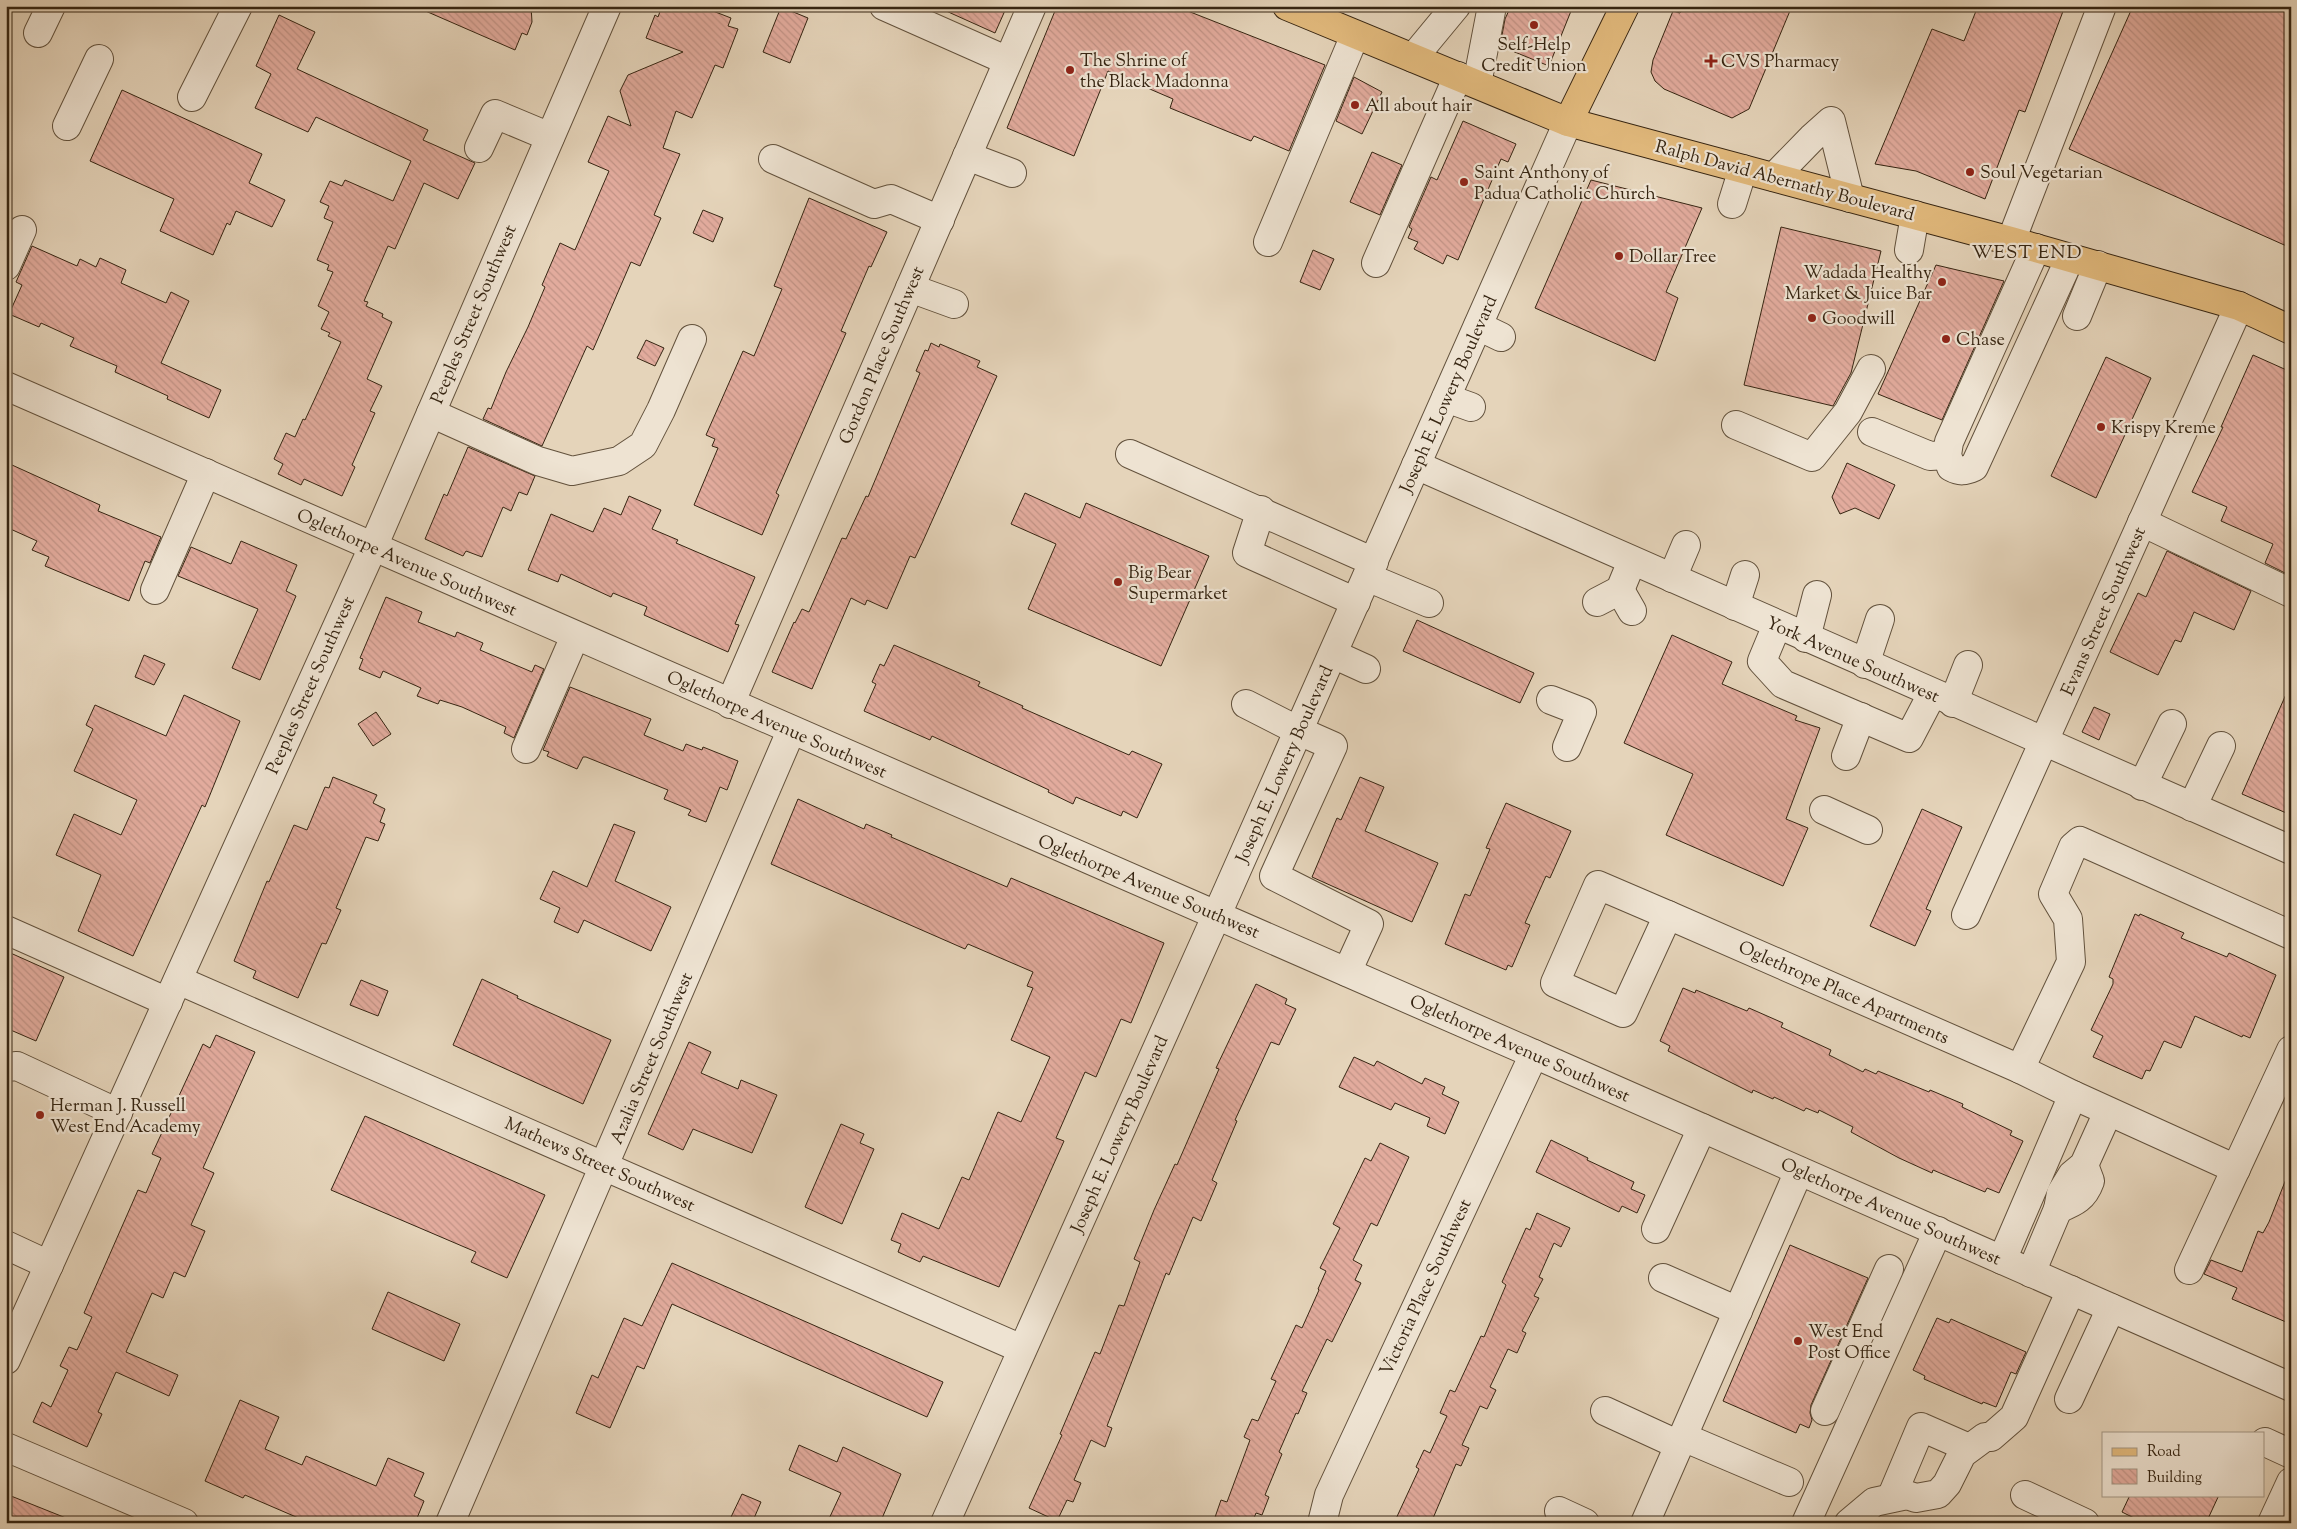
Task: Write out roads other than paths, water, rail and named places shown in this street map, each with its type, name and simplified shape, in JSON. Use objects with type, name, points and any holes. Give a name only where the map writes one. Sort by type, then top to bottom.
[{"type":"main road","name":"Ralph David Abernathy Boulevard","points":[[1287,6],[1327,14],[1355,34],[1568,122],[2023,244],[2239,306],[2291,330]]},
{"type":"main road","name":"Joseph E. Lowery Boulevard","points":[[1568,122],[1625,6]]},
{"type":"street","points":[[38,32],[51,6]]},
{"type":"street","points":[[192,97],[238,6]]},
{"type":"street","name":"Peeples Street Southwest","points":[[6,1360],[373,547],[606,6]]},
{"type":"street","points":[[884,6],[1008,61]]},
{"type":"street","name":"Gordon Place Southwest","points":[[730,704],[1032,6]]},
{"type":"street","points":[[1413,58],[1456,6]]},
{"type":"street","points":[[1376,263],[1467,80],[1492,6]]},
{"type":"street","points":[[2070,258],[1974,467],[1966,471],[1951,467],[1947,455],[1954,430],[2023,244],[2102,6]]},
{"type":"street","points":[[1268,242],[1355,34]]},
{"type":"street","points":[[67,126],[99,59]]},
{"type":"street","points":[[479,148],[495,114],[550,137]]},
{"type":"street","points":[[1774,177],[1835,116],[1850,198]]},
{"type":"street","name":"Joseph E. Lowery Boulevard","points":[[944,1523],[1217,915],[1446,398],[1490,331],[1568,122]]},
{"type":"street","points":[[967,156],[1012,174]]},
{"type":"street","points":[[773,159],[874,204],[891,199],[940,220]]},
{"type":"street","points":[[1732,204],[1742,169]]},
{"type":"street","points":[[1909,250],[1915,215]]},
{"type":"street","points":[[6,266],[22,230]]},
{"type":"street","points":[[2077,316],[2098,266]]},
{"type":"street","points":[[910,288],[954,304]]},
{"type":"street","name":"Evans Street Southwest","points":[[1966,915],[2239,306]]},
{"type":"street","points":[[431,413],[538,461],[572,471],[619,461],[643,445],[662,410],[692,339]]},
{"type":"street","points":[[1736,425],[1812,457],[1848,412],[1871,369]]},
{"type":"street","name":"Oglethorpe Avenue Southwest","points":[[6,386],[730,704],[1348,972],[2291,1387]]},
{"type":"street","points":[[1446,398],[1472,407]]},
{"type":"street","points":[[1872,432],[1930,456],[1947,455]]},
{"type":"street","points":[[1130,454],[1261,510],[1429,603]]},
{"type":"street","name":"York Avenue Southwest","points":[[1416,466],[1943,698],[1982,728],[2044,743],[2291,850]]},
{"type":"street","points":[[155,590],[206,473]]},
{"type":"street","points":[[1261,510],[1247,553],[1356,602]]},
{"type":"street","points":[[2142,522],[2291,593]]},
{"type":"street","points":[[1672,578],[1686,545]]},
{"type":"street","points":[[1617,601],[1632,561]]},
{"type":"street","points":[[1735,606],[1745,575]]},
{"type":"street","points":[[1806,638],[1817,595]]},
{"type":"street","points":[[1865,664],[1880,619]]},
{"type":"street","points":[[1777,625],[1762,660],[1783,684],[1909,738],[1968,665]]},
{"type":"street","points":[[526,748],[576,636]]},
{"type":"street","points":[[1333,654],[1366,669]]},
{"type":"street","points":[[1551,700],[1582,712],[1567,747]]},
{"type":"street","points":[[1246,704],[1298,731],[1333,746],[1274,876],[1369,924],[1348,972]]},
{"type":"street","points":[[1846,756],[1861,717]]},
{"type":"street","points":[[2142,786],[2172,724]]},
{"type":"street","name":"Azalia Street Southwest","points":[[450,1523],[792,731]]},
{"type":"street","points":[[2192,807],[2221,746]]},
{"type":"street","points":[[1824,810],[1868,830]]},
{"type":"street","points":[[2020,1069],[2071,962],[2068,919],[2053,894],[2073,847],[2080,841],[2291,935]]},
{"type":"street","name":"Oglethrope Place Apartments","points":[[1668,915],[1623,1013],[1555,982],[1598,885],[1668,915],[2020,1069],[2073,1096],[2236,1168]]},
{"type":"street","name":"Mathews Street Southwest","points":[[6,930],[173,991],[604,1166],[1022,1349]]},
{"type":"street","points":[[2189,1270],[2291,1050]]},
{"type":"street","name":"Victoria Place Southwest","points":[[1322,1523],[1329,1495],[1534,1054]]},
{"type":"street","points":[[6,1067],[17,1066],[118,1112]]},
{"type":"street","points":[[2002,1260],[2073,1096]]},
{"type":"street","points":[[2031,1273],[2058,1209],[2075,1202],[2085,1194],[2090,1181],[2084,1165],[2108,1112]]},
{"type":"street","points":[[1656,1229],[1702,1128]]},
{"type":"street","points":[[1645,1523],[1799,1171]]},
{"type":"street","points":[[1825,1411],[1900,1274],[1938,1231]]},
{"type":"street","points":[[6,1245],[49,1265]]},
{"type":"street","points":[[1806,1523],[1900,1274]]},
{"type":"street","points":[[1663,1278],[1738,1311]]},
{"type":"street","points":[[1849,1523],[1874,1502],[1906,1494],[1916,1498],[1938,1494],[1947,1484],[1962,1454],[1985,1437],[1991,1437],[2014,1417],[2071,1290]]},
{"type":"street","points":[[2069,1399],[2111,1308]]},
{"type":"street","points":[[1604,1411],[1789,1482]]},
{"type":"street","points":[[1891,1498],[1921,1428],[1969,1448]]},
{"type":"street","points":[[2265,1442],[2291,1454]]},
{"type":"street","points":[[6,1447],[184,1523]]},
{"type":"street","points":[[2272,1523],[2291,1482]]},
{"type":"street","points":[[2025,1495],[2085,1523]]},
{"type":"street","points":[[1559,1512],[1585,1523]]},
{"type":"place","name":"Self-Help Credit Union","points":[[1534,25]]},
{"type":"place","name":"CVS Pharmacy","points":[[1711,61]]},
{"type":"place","name":"The Shrine of the Black Madonna","points":[[1070,70]]},
{"type":"place","name":"All about hair","points":[[1355,105]]},
{"type":"place","name":"Soul Vegetarian","points":[[1970,172]]},
{"type":"place","name":"Saint Anthony of Padua Catholic Church","points":[[1464,182]]},
{"type":"place","name":"Dollar Tree","points":[[1619,256]]},
{"type":"place","name":"Wadada Healthy Market & Juice Bar","points":[[1942,282]]},
{"type":"place","name":"Goodwill","points":[[1812,318]]},
{"type":"place","name":"Chase","points":[[1946,339]]},
{"type":"place","name":"Krispy Kreme","points":[[2101,427]]},
{"type":"place","name":"Big Bear Supermarket","points":[[1118,582]]},
{"type":"place","name":"Herman J. Russell West End Academy","points":[[40,1115]]},
{"type":"place","name":"West End Post Office","points":[[1798,1341]]},
{"type":"district","name":"WEST END","points":[[2027,251]]}]
